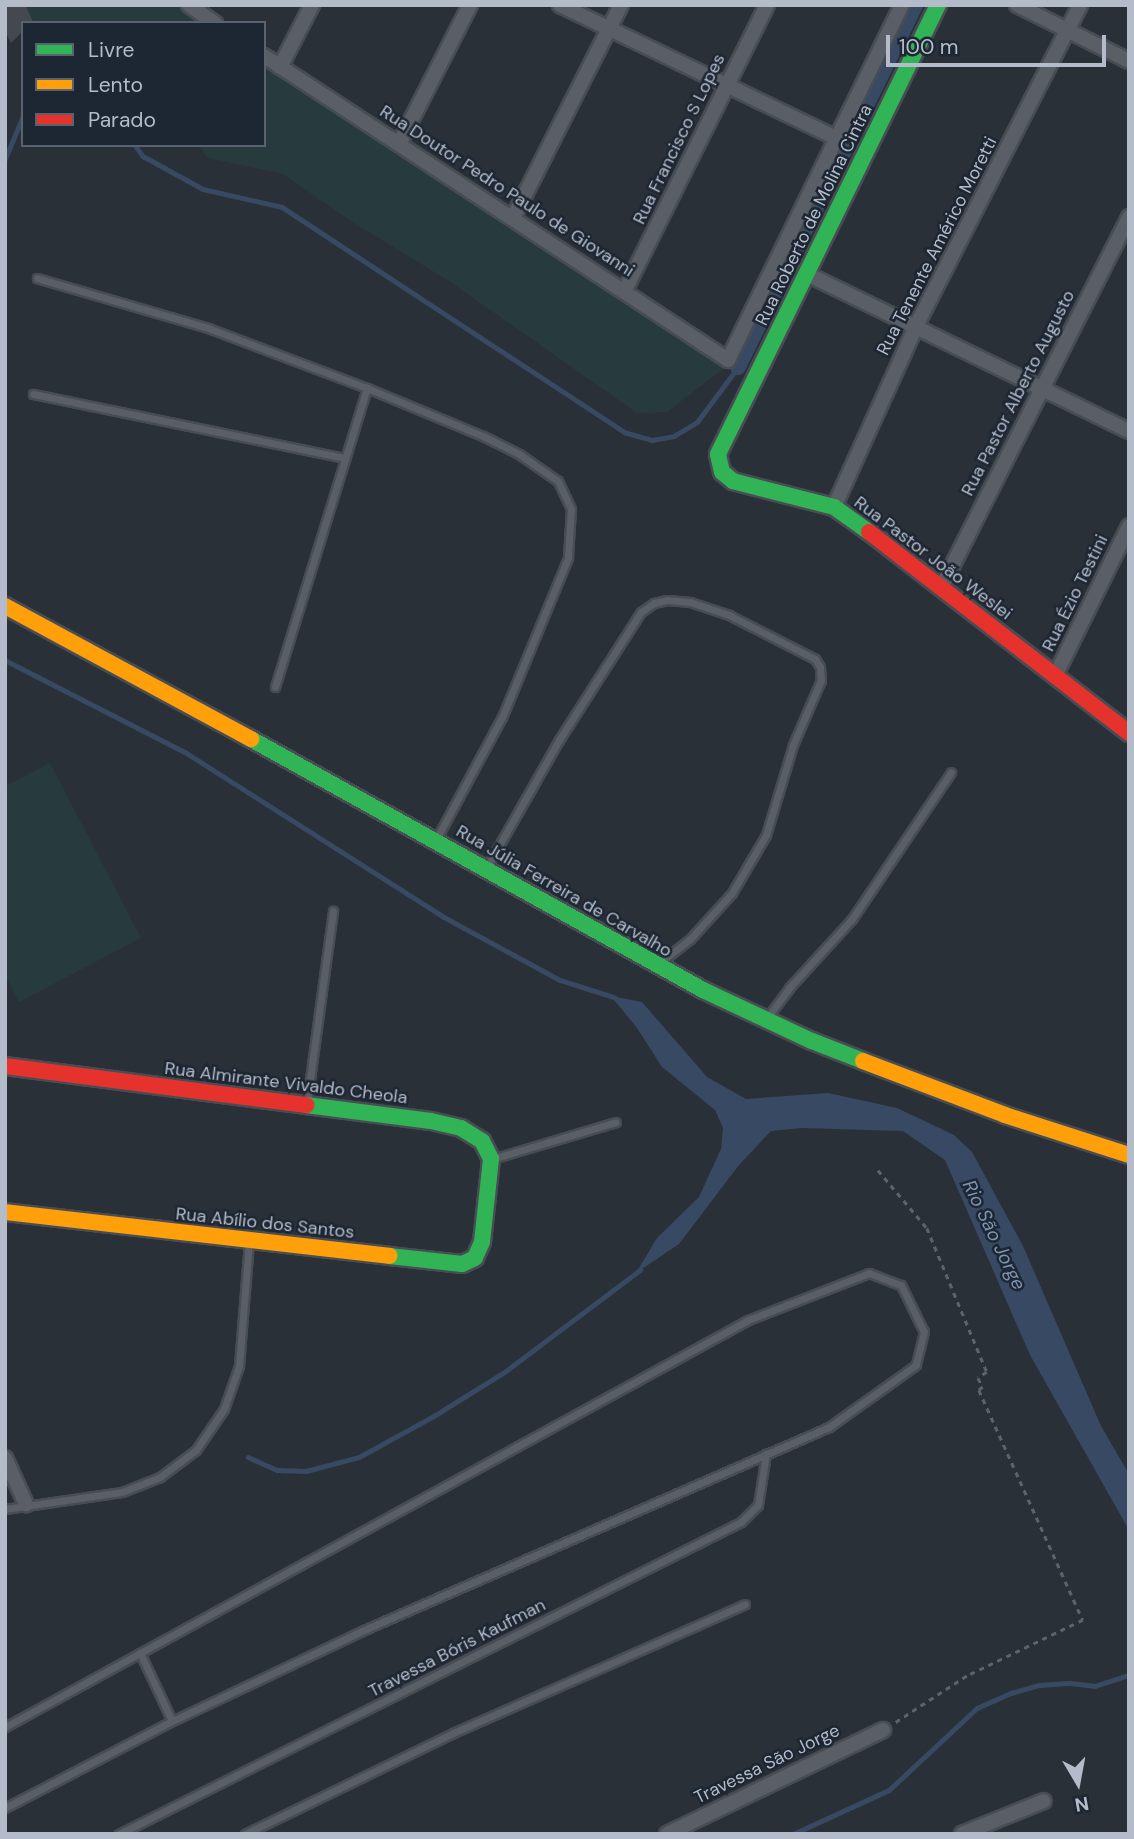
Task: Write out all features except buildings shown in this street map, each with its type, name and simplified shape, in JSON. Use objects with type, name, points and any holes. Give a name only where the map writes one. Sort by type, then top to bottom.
[{"type":"street","points":[[189,5],[212,21]]},
{"type":"street","points":[[280,67],[312,5]]},
{"type":"street","points":[[399,144],[470,5]]},
{"type":"street","points":[[560,5],[836,138]]},
{"type":"street","points":[[513,218],[621,5]]},
{"type":"street","name":"Rua Francisco S Lopes","points":[[625,290],[767,5]]},
{"type":"street","name":"Rua Roberto de Molina Cintra","points":[[728,360],[902,5]]},
{"type":"street","name":"Rua Roberto de Molina Cintra","points":[[723,441],[937,5]]},
{"type":"street","points":[[1017,5],[1129,61]]},
{"type":"street","name":"Rua Tenente Américo Moretti","points":[[834,507],[916,326],[1080,5]]},
{"type":"street","name":"Rua Doutor Pedro Paulo de Giovanni","points":[[266,57],[625,290],[728,360]]},
{"type":"street","name":"Rua Pastor Alberto Augusto","points":[[942,586],[1129,217]]},
{"type":"street","points":[[807,274],[1129,431]]},
{"type":"street","name":"Rua Pastor João Weslei","points":[[723,441],[719,464],[722,472],[733,481],[834,507],[942,586],[1129,733]]},
{"type":"street","name":"Rua Ézio Testini","points":[[1055,676],[1129,526]]},
{"type":"street","name":"Rua Júlia Ferreira de Carvalho","points":[[5,606],[436,839],[656,966],[812,1041],[1005,1115],[1129,1155]]},
{"type":"street","name":"Rua Almirante Vivaldo Cheola","points":[[5,1066],[461,1128],[482,1141],[491,1159]]},
{"type":"street","name":"Rua Abílio dos Santos","points":[[5,1212],[462,1264],[475,1258],[482,1242],[491,1159]]},
{"type":"street","points":[[5,1458],[26,1504]]},
{"type":"street","name":"Travessa São Jorge","points":[[667,1834],[883,1730]]},
{"type":"street","points":[[962,1834],[1044,1801]]},
{"type":"lane","points":[[37,278],[208,328],[367,388],[519,454],[558,481],[570,509],[568,558],[532,650],[502,716],[436,839]]},
{"type":"lane","points":[[275,687],[367,388]]},
{"type":"lane","points":[[33,394],[346,458]]},
{"type":"lane","points":[[486,869],[559,740],[641,612],[654,603],[667,600],[690,602],[729,615],[814,659],[820,667],[821,680],[793,745],[766,835],[733,893],[690,939],[656,966]]},
{"type":"lane","points":[[766,1019],[789,988],[852,919],[951,772]]},
{"type":"lane","points":[[306,1105],[333,911]]},
{"type":"lane","points":[[491,1159],[616,1122]]},
{"type":"lane","points":[[5,1508],[122,1492],[160,1478],[196,1450],[224,1409],[239,1366],[246,1314],[249,1241]]},
{"type":"lane","points":[[5,1727],[748,1320],[869,1273],[901,1285],[924,1332],[916,1365],[829,1427],[364,1630],[172,1721],[5,1808]]},
{"type":"lane","name":"Travessa Bóris Kaufman","points":[[119,1834],[741,1522],[758,1504],[766,1454]]},
{"type":"lane","points":[[245,1834],[453,1733],[745,1604]]},
{"type":"lane","points":[[140,1653],[172,1721]]},
{"type":"path","points":[[878,1170],[927,1228],[987,1372],[978,1378],[983,1387],[979,1390],[1083,1620],[967,1676],[883,1730]]},
{"type":"green space","points":[[24,5],[189,5],[212,21],[34,21]]},
{"type":"green space","points":[[266,57],[732,362],[667,412],[637,413],[452,283],[348,219],[283,174],[208,158],[200,147],[266,147]]},
{"type":"green space","points":[[50,763],[141,938],[19,1002],[5,975],[5,786]]},
{"type":"water","name":"Rio São Jorge","points":[[611,996],[642,1002],[707,1077],[746,1099],[828,1093],[897,1108],[954,1135],[972,1152],[1023,1246],[1101,1426],[1129,1474],[1129,1530],[1030,1355],[945,1160],[903,1131],[801,1128],[771,1131],[739,1165],[679,1244],[636,1273],[657,1238],[699,1197],[721,1149],[723,1128],[715,1110],[662,1067],[637,1028]]},
{"type":"waterway","points":[[738,367],[915,5]]},
{"type":"waterway","points":[[5,159],[21,121]]},
{"type":"waterway","points":[[136,147],[143,156],[203,189],[282,207],[624,432],[652,440],[674,436],[697,422],[738,367]]},
{"type":"waterway","points":[[5,660],[185,752],[444,917],[560,980],[614,997]]},
{"type":"waterway","points":[[248,1457],[277,1470],[306,1471],[359,1457],[434,1416],[506,1371],[640,1270]]},
{"type":"waterway","points":[[793,1834],[889,1790],[977,1708],[1011,1693],[1039,1685],[1071,1683],[1095,1686],[1129,1675]]},
{"type":"traffic: fast","points":[[869,532],[834,507],[733,481],[722,472],[718,454],[938,5]]},
{"type":"traffic: fast","points":[[251,739],[703,990],[812,1041],[863,1061]]},
{"type":"traffic: fast","points":[[306,1105],[431,1121],[461,1128],[482,1141],[491,1159],[482,1242],[475,1258],[462,1264],[389,1256]]},
{"type":"traffic: slow","points":[[5,606],[251,739]]},
{"type":"traffic: slow","points":[[863,1061],[1005,1115],[1129,1155]]},
{"type":"traffic: slow","points":[[5,1212],[389,1256]]},
{"type":"traffic: jam","points":[[869,532],[1129,733]]},
{"type":"traffic: jam","points":[[5,1066],[306,1105]]}]
